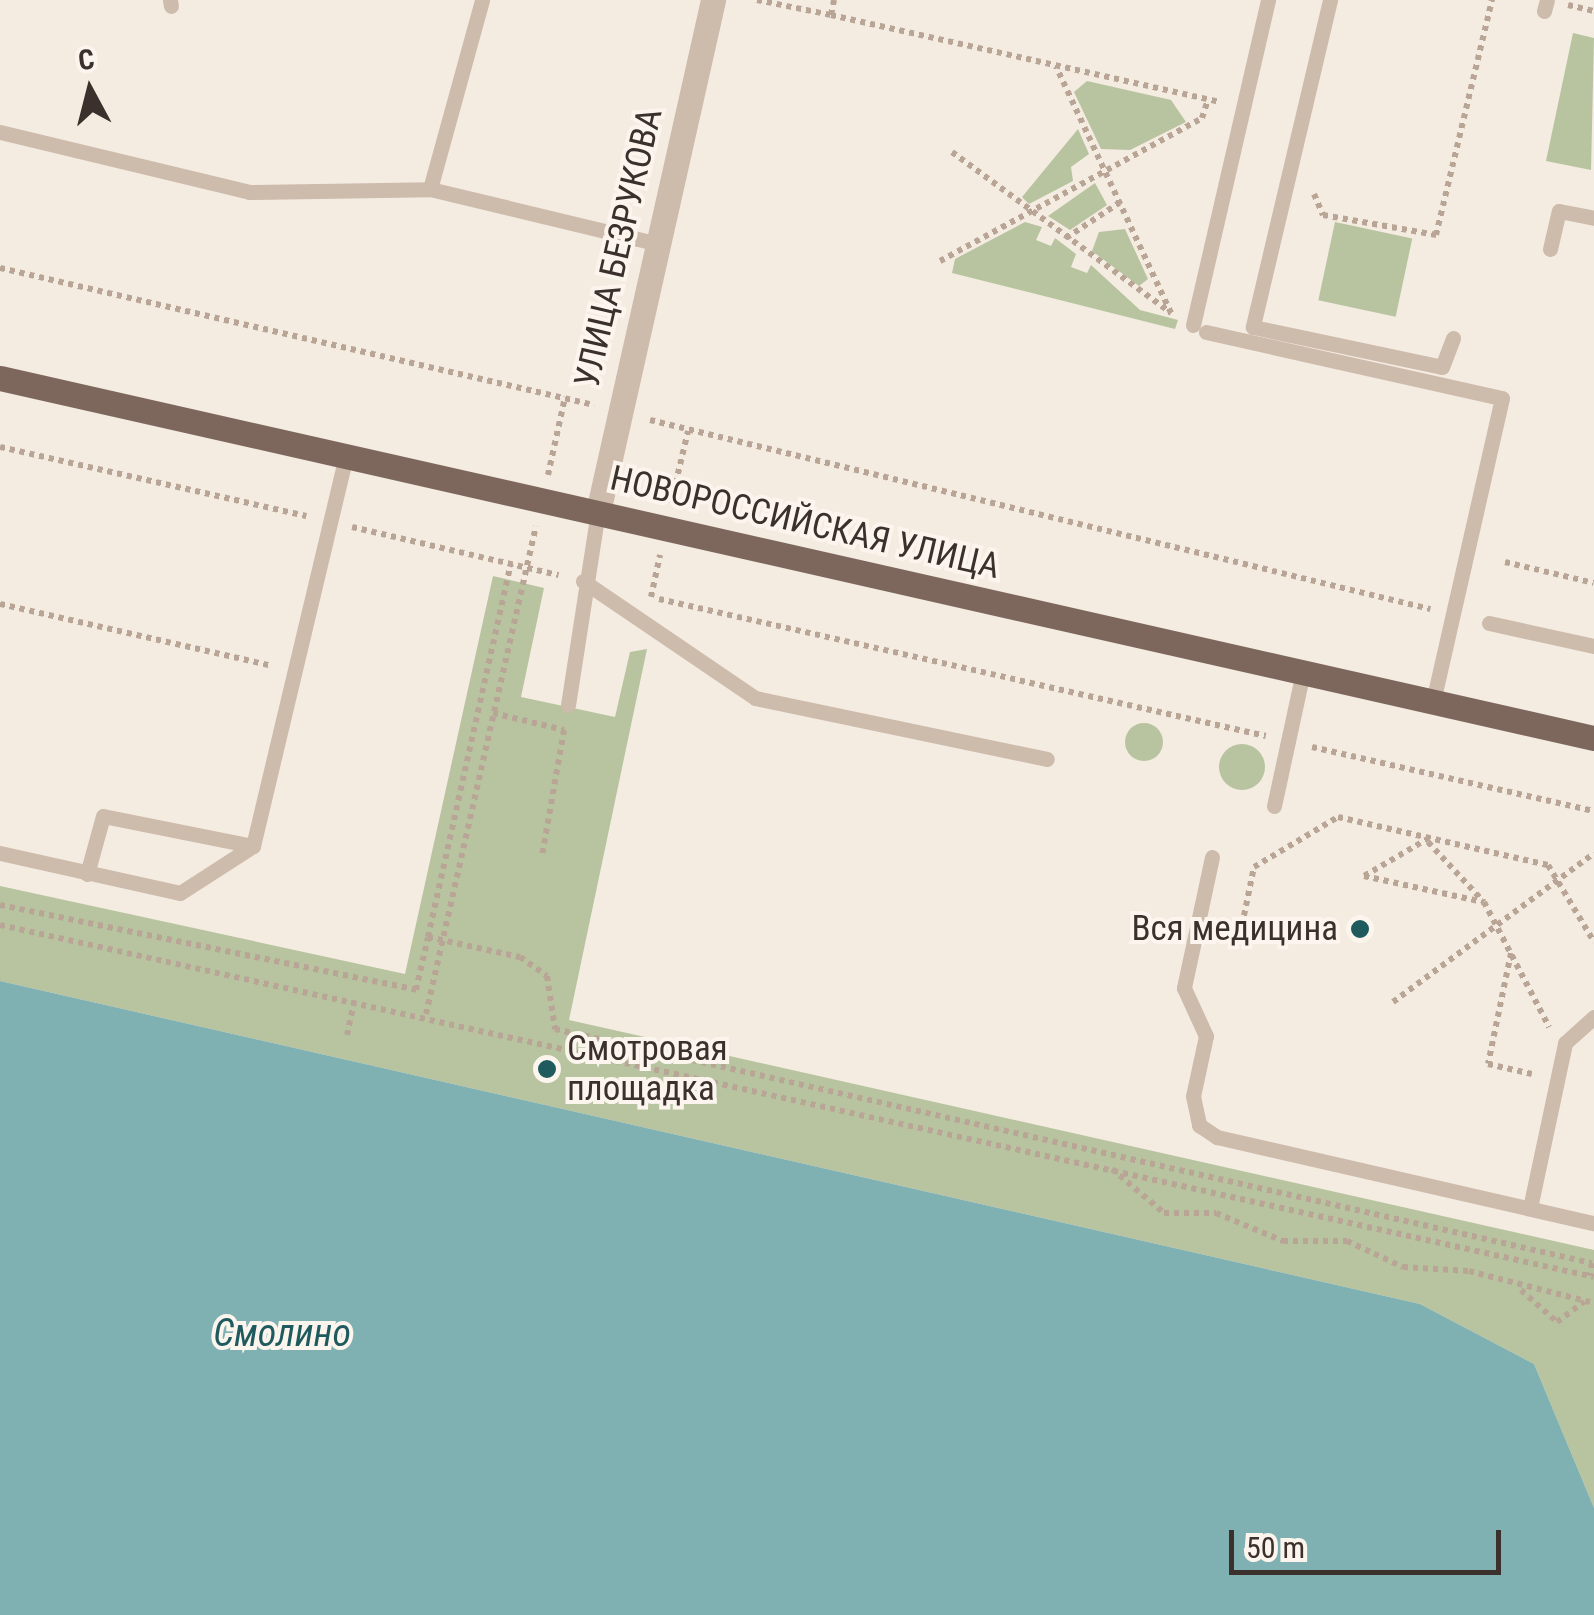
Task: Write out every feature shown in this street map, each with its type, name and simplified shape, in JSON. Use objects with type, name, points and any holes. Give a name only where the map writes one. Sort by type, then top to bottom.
[{"type":"main road","name":"НОВОРОССИЙСКАЯ УЛИЦА","points":[[0,378],[1594,738]]},
{"type":"street","name":"УЛИЦА БЕЗРУКОВА","points":[[598,512],[618,410],[714,0]]},
{"type":"lane","points":[[430,189],[482,0]]},
{"type":"lane","points":[[1268,0],[1200,329],[1502,398],[1433,702]]},
{"type":"lane","points":[[1330,0],[1253,327],[1442,367],[1452,338]]},
{"type":"lane","points":[[0,132],[249,192],[430,189],[656,243]]},
{"type":"lane","points":[[1550,249],[1560,211],[1594,218]]},
{"type":"lane","points":[[0,853],[180,894],[253,846],[346,456]]},
{"type":"lane","points":[[568,705],[583,581],[598,512]]},
{"type":"lane","points":[[583,581],[754,698],[1048,759]]},
{"type":"lane","points":[[1489,623],[1594,646]]},
{"type":"lane","points":[[1274,806],[1303,672]]},
{"type":"lane","points":[[88,874],[103,816],[253,846]]},
{"type":"lane","points":[[1212,857],[1184,988],[1206,1036],[1193,1096],[1199,1125],[1217,1137],[1594,1223]]},
{"type":"lane","points":[[1530,1208],[1564,1043],[1594,1017]]},
{"type":"path","points":[[757,0],[1222,103],[1226,86]]},
{"type":"path","points":[[830,16],[834,0]]},
{"type":"path","points":[[1316,181],[1312,200],[1323,215],[1436,235],[1492,0]]},
{"type":"path","points":[[952,152],[1029,212],[1171,312],[1056,66]]},
{"type":"path","points":[[940,261],[1202,118],[1208,100]]},
{"type":"path","points":[[1066,238],[1120,203]]},
{"type":"path","points":[[0,268],[618,410],[1453,614]]},
{"type":"path","points":[[426,1014],[564,398]]},
{"type":"path","points":[[0,447],[583,581]]},
{"type":"path","points":[[1505,562],[1594,583]]},
{"type":"path","points":[[0,904],[416,990],[511,564]]},
{"type":"path","points":[[634,593],[1594,811]]},
{"type":"path","points":[[0,604],[296,672]]},
{"type":"path","points":[[492,713],[564,730],[542,856]]},
{"type":"path","points":[[1240,934],[1254,867],[1338,817],[1548,866],[1560,878],[1594,942]]},
{"type":"path","points":[[1428,840],[1364,876],[1484,902]]},
{"type":"path","points":[[1428,840],[1484,902],[1550,1028]]},
{"type":"path","points":[[1393,1002],[1594,854]]},
{"type":"path","points":[[0,926],[355,998],[1592,1277],[1592,1264],[555,1028],[547,976],[536,964],[428,937]]},
{"type":"path","points":[[1512,952],[1488,1064],[1532,1074]]},
{"type":"path","points":[[347,1035],[355,998]]},
{"type":"path","points":[[1540,1036],[1565,1014]]},
{"type":"path","points":[[1528,1090],[1536,1056]]},
{"type":"path","points":[[1112,1168],[1164,1213],[1216,1213],[1283,1240],[1347,1241],[1403,1267],[1469,1271],[1520,1288],[1590,1302]]},
{"type":"path","points":[[1520,1288],[1556,1322],[1590,1302]]},
{"type":"green space","points":[[1573,33],[1594,38],[1591,170],[1546,161]]},
{"type":"green space","points":[[1087,81],[1171,100],[1186,122],[1130,150],[1101,149],[1074,92]]},
{"type":"green space","points":[[1078,129],[1089,154],[1071,167],[1073,181],[1029,204],[1022,197]]},
{"type":"green space","points":[[1095,183],[1107,205],[1070,230],[1048,216]]},
{"type":"green space","points":[[1025,222],[1042,227],[1036,240],[1051,246],[1055,238],[1076,254],[1071,267],[1087,273],[1091,265],[1140,310],[1178,320],[1175,329],[952,273],[955,259]]},
{"type":"green space","points":[[1335,222],[1412,238],[1396,317],[1318,300]]},
{"type":"green space","points":[[1125,229],[1148,279],[1139,286],[1092,251],[1099,232]]},
{"type":"green space","points":[[493,576],[544,588],[521,697],[615,717],[630,652],[647,649],[569,1020],[1594,1250],[1594,1508],[1534,1364],[1420,1304],[0,981],[0,886],[405,974]]},
{"type":"green space","points":[[1144,723],[1157,729],[1163,742],[1157,755],[1144,761],[1131,755],[1125,742],[1131,729]]},
{"type":"green space","points":[[1242,744],[1258,751],[1265,767],[1258,783],[1242,790],[1226,783],[1219,767],[1226,751]]},
{"type":"water","name":"Смолино","points":[[0,981],[1420,1304],[1534,1364],[1594,1508],[1594,1615],[0,1615]]},
{"type":"place","name":"Вся медицина","points":[[1360,929]]},
{"type":"place","name":"Смотровая площадка","points":[[547,1069]]}]
